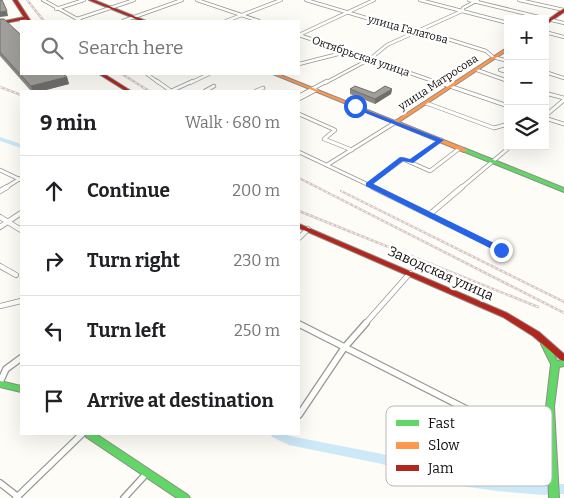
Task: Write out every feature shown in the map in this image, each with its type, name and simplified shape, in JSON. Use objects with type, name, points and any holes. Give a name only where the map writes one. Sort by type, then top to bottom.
[{"type":"main road","points":[[15,0],[27,20]]},
{"type":"main road","points":[[91,0],[142,20]]},
{"type":"main road","points":[[549,21],[564,10]]},
{"type":"main road","points":[[0,23],[20,21]]},
{"type":"main road","name":"улица Матросова","points":[[396,122],[504,50]]},
{"type":"main road","points":[[103,75],[127,90]]},
{"type":"main road","points":[[276,75],[564,190]]},
{"type":"main road","name":"Заводская улица","points":[[300,226],[505,315],[543,340],[564,358]]},
{"type":"main road","points":[[543,340],[555,364],[550,406]]},
{"type":"main road","points":[[555,364],[564,363]]},
{"type":"main road","points":[[0,383],[20,389]]},
{"type":"main road","points":[[90,435],[146,474],[186,498]]},
{"type":"main road","points":[[552,467],[554,498]]},
{"type":"street","points":[[43,0],[56,9],[77,19],[134,0]]},
{"type":"street","points":[[56,9],[84,0]]},
{"type":"street","points":[[126,20],[182,0]]},
{"type":"street","points":[[197,0],[256,20]]},
{"type":"street","points":[[228,20],[281,0]]},
{"type":"street","name":"улица Галатова","points":[[306,0],[410,31],[419,30],[486,51],[493,57],[504,60]]},
{"type":"street","points":[[300,35],[374,0]]},
{"type":"street","points":[[420,0],[504,21]]},
{"type":"street","points":[[469,0],[524,15]]},
{"type":"street","points":[[519,0],[564,10]]},
{"type":"street","points":[[300,97],[370,60],[387,45],[462,11],[463,8],[476,1]]},
{"type":"street","points":[[549,22],[564,23]]},
{"type":"street","points":[[549,33],[564,37]]},
{"type":"street","name":"Октябрьская улица","points":[[300,35],[505,105]]},
{"type":"street","points":[[300,64],[347,52]]},
{"type":"street","points":[[477,70],[504,80]]},
{"type":"street","points":[[549,73],[564,78]]},
{"type":"street","points":[[148,75],[170,90]]},
{"type":"street","points":[[173,90],[208,75]]},
{"type":"street","points":[[207,90],[214,86]]},
{"type":"street","points":[[258,90],[263,88]]},
{"type":"street","points":[[549,94],[564,99],[549,113]]},
{"type":"street","points":[[426,103],[494,128],[504,125]]},
{"type":"street","points":[[300,114],[335,130],[324,139],[352,150]]},
{"type":"street","points":[[549,118],[564,124]]},
{"type":"street","name":"улица Матросова","points":[[327,165],[396,122]]},
{"type":"street","points":[[410,162],[441,140]]},
{"type":"street","points":[[368,185],[402,159],[430,171],[460,148]]},
{"type":"street","points":[[430,214],[506,150]]},
{"type":"street","points":[[300,152],[501,250]]},
{"type":"street","points":[[0,170],[20,179]]},
{"type":"street","points":[[0,191],[20,180]]},
{"type":"street","points":[[0,227],[20,214]]},
{"type":"street","points":[[0,218],[20,229]]},
{"type":"street","points":[[300,237],[308,229]]},
{"type":"street","points":[[0,266],[16,275]]},
{"type":"street","points":[[300,414],[344,348],[410,273]]},
{"type":"street","points":[[0,306],[20,301]]},
{"type":"street","points":[[300,325],[459,406]]},
{"type":"street","points":[[0,383],[6,369],[20,359]]},
{"type":"street","points":[[0,483],[18,498],[81,435]]},
{"type":"street","points":[[124,498],[146,474]]},
{"type":"building","points":[[0,0],[2,0],[7,11],[0,12]]},
{"type":"building","points":[[0,19],[4,19],[20,34],[20,74],[0,52]]},
{"type":"building","points":[[21,75],[64,75],[67,77],[31,86]]},
{"type":"building","points":[[355,86],[374,93],[385,86],[392,89],[375,99],[350,89]]},
{"type":"waterway","points":[[0,139],[20,146]]},
{"type":"waterway","points":[[278,435],[289,440],[386,460]]},
{"type":"waterway","points":[[497,486],[544,490],[564,489]]},
{"type":"railway","points":[[27,0],[43,20]]},
{"type":"railway","points":[[124,75],[147,90]]},
{"type":"railway","points":[[0,87],[20,95]]},
{"type":"railway","points":[[300,179],[564,313]]},
{"type":"railway","points":[[341,191],[564,302]]},
{"type":"railway","points":[[300,211],[538,307]]},
{"type":"traffic: fast","points":[[464,150],[564,190]]},
{"type":"traffic: fast","points":[[545,344],[555,364],[550,406]]},
{"type":"traffic: fast","points":[[555,364],[564,363]]},
{"type":"traffic: fast","points":[[0,384],[20,389]]},
{"type":"traffic: fast","points":[[90,435],[185,498]]},
{"type":"traffic: fast","points":[[552,452],[554,498]]},
{"type":"traffic: slow","points":[[396,122],[504,51]]},
{"type":"traffic: slow","points":[[277,75],[464,150]]},
{"type":"traffic: jam","points":[[15,0],[28,20]]},
{"type":"traffic: jam","points":[[91,0],[141,20]]},
{"type":"traffic: jam","points":[[549,21],[564,10]]},
{"type":"traffic: jam","points":[[0,23],[25,18]]},
{"type":"traffic: jam","points":[[103,75],[127,90]]},
{"type":"traffic: jam","points":[[300,226],[505,315],[536,334],[564,358]]},
{"type":"route","points":[[355,106],[441,140],[410,162],[402,159],[368,185],[501,250]]}]
